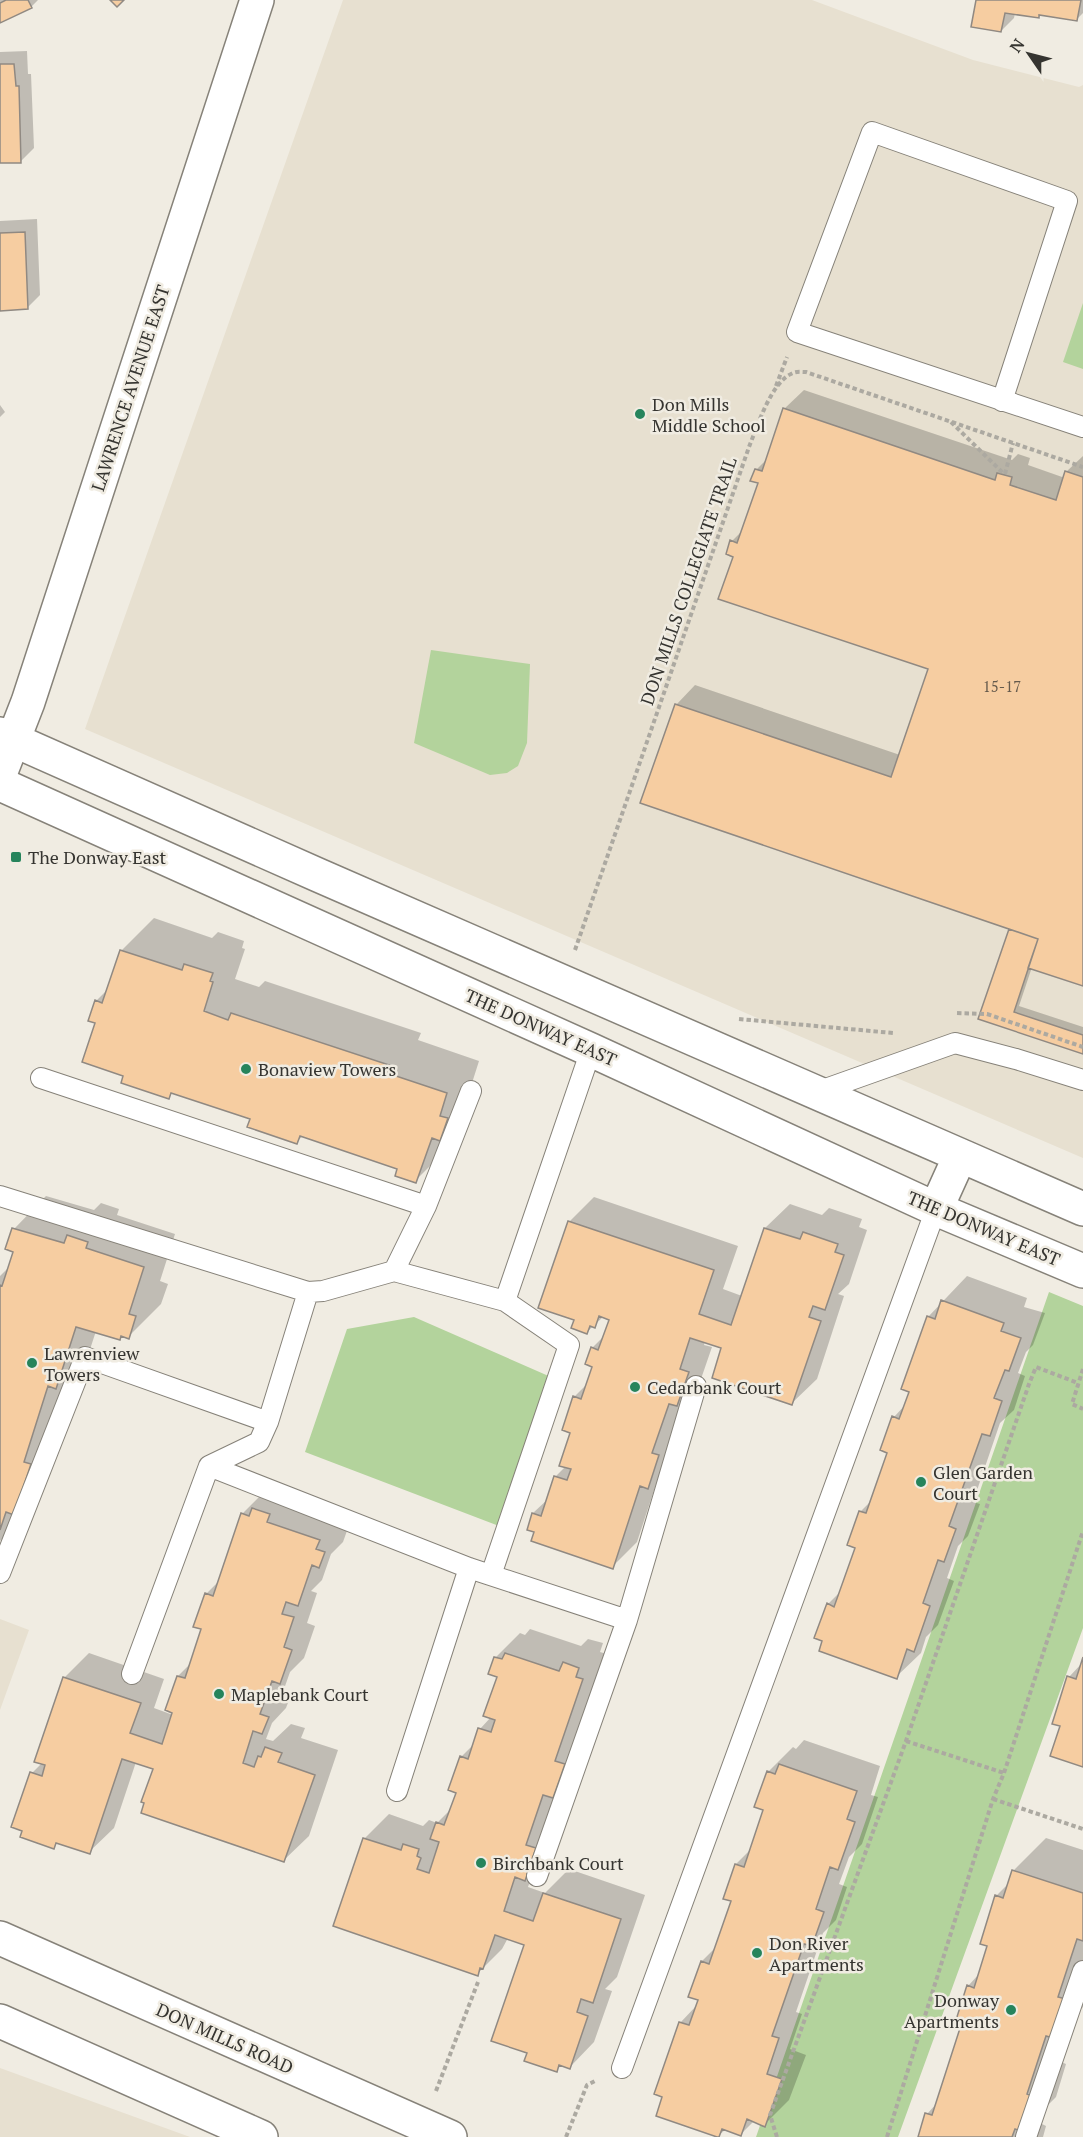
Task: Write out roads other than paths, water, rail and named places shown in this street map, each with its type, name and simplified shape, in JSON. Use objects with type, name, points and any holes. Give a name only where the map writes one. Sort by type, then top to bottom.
[{"type":"street","name":"LAWRENCE AVENUE EAST","points":[[0,774],[6,737],[28,702],[257,0]]},
{"type":"street","points":[[6,737],[1083,1209]]},
{"type":"street","name":"THE DONWAY EAST","points":[[0,784],[591,1050],[936,1209],[1083,1271]]},
{"type":"street","points":[[591,1050],[612,1004]]},
{"type":"street","points":[[936,1209],[960,1156]]},
{"type":"street","name":"DON MILLS ROAD","points":[[0,1938],[450,2137]]},
{"type":"street","points":[[0,2021],[261,2137]]},
{"type":"lane","points":[[1002,400],[1067,201],[872,132],[797,332],[1083,427]]},
{"type":"lane","points":[[816,1092],[955,1043],[1083,1080]]},
{"type":"lane","points":[[505,1301],[591,1050]]},
{"type":"lane","points":[[41,1078],[426,1206]]},
{"type":"lane","points":[[394,1271],[426,1206],[471,1091]]},
{"type":"lane","points":[[0,1196],[308,1292],[323,1291],[394,1271],[505,1301],[569,1345],[490,1575]]},
{"type":"lane","points":[[622,2067],[936,1209]]},
{"type":"lane","points":[[132,1674],[210,1466],[259,1442],[268,1422],[308,1292]]},
{"type":"lane","points":[[0,1573],[85,1358],[268,1422]]},
{"type":"lane","points":[[537,1876],[627,1620],[696,1386]]},
{"type":"lane","points":[[210,1466],[469,1568],[627,1620]]},
{"type":"lane","points":[[397,1791],[469,1568]]},
{"type":"lane","points":[[1026,2137],[1083,1971]]},
{"type":"place","name":"Don Mills Middle School","points":[[640,414]]},
{"type":"place","name":"The Donway East","points":[[16,857]]},
{"type":"place","name":"Bonaview Towers","points":[[246,1069]]},
{"type":"place","name":"Lawrenview Towers","points":[[32,1363]]},
{"type":"place","name":"Cedarbank Court","points":[[635,1387]]},
{"type":"place","name":"Glen Garden Court","points":[[921,1482]]},
{"type":"place","name":"Maplebank Court","points":[[219,1694]]},
{"type":"place","name":"Birchbank Court","points":[[481,1863]]},
{"type":"place","name":"Don River Apartments","points":[[757,1953]]},
{"type":"place","name":"Donway Apartments","points":[[1011,2010]]}]
